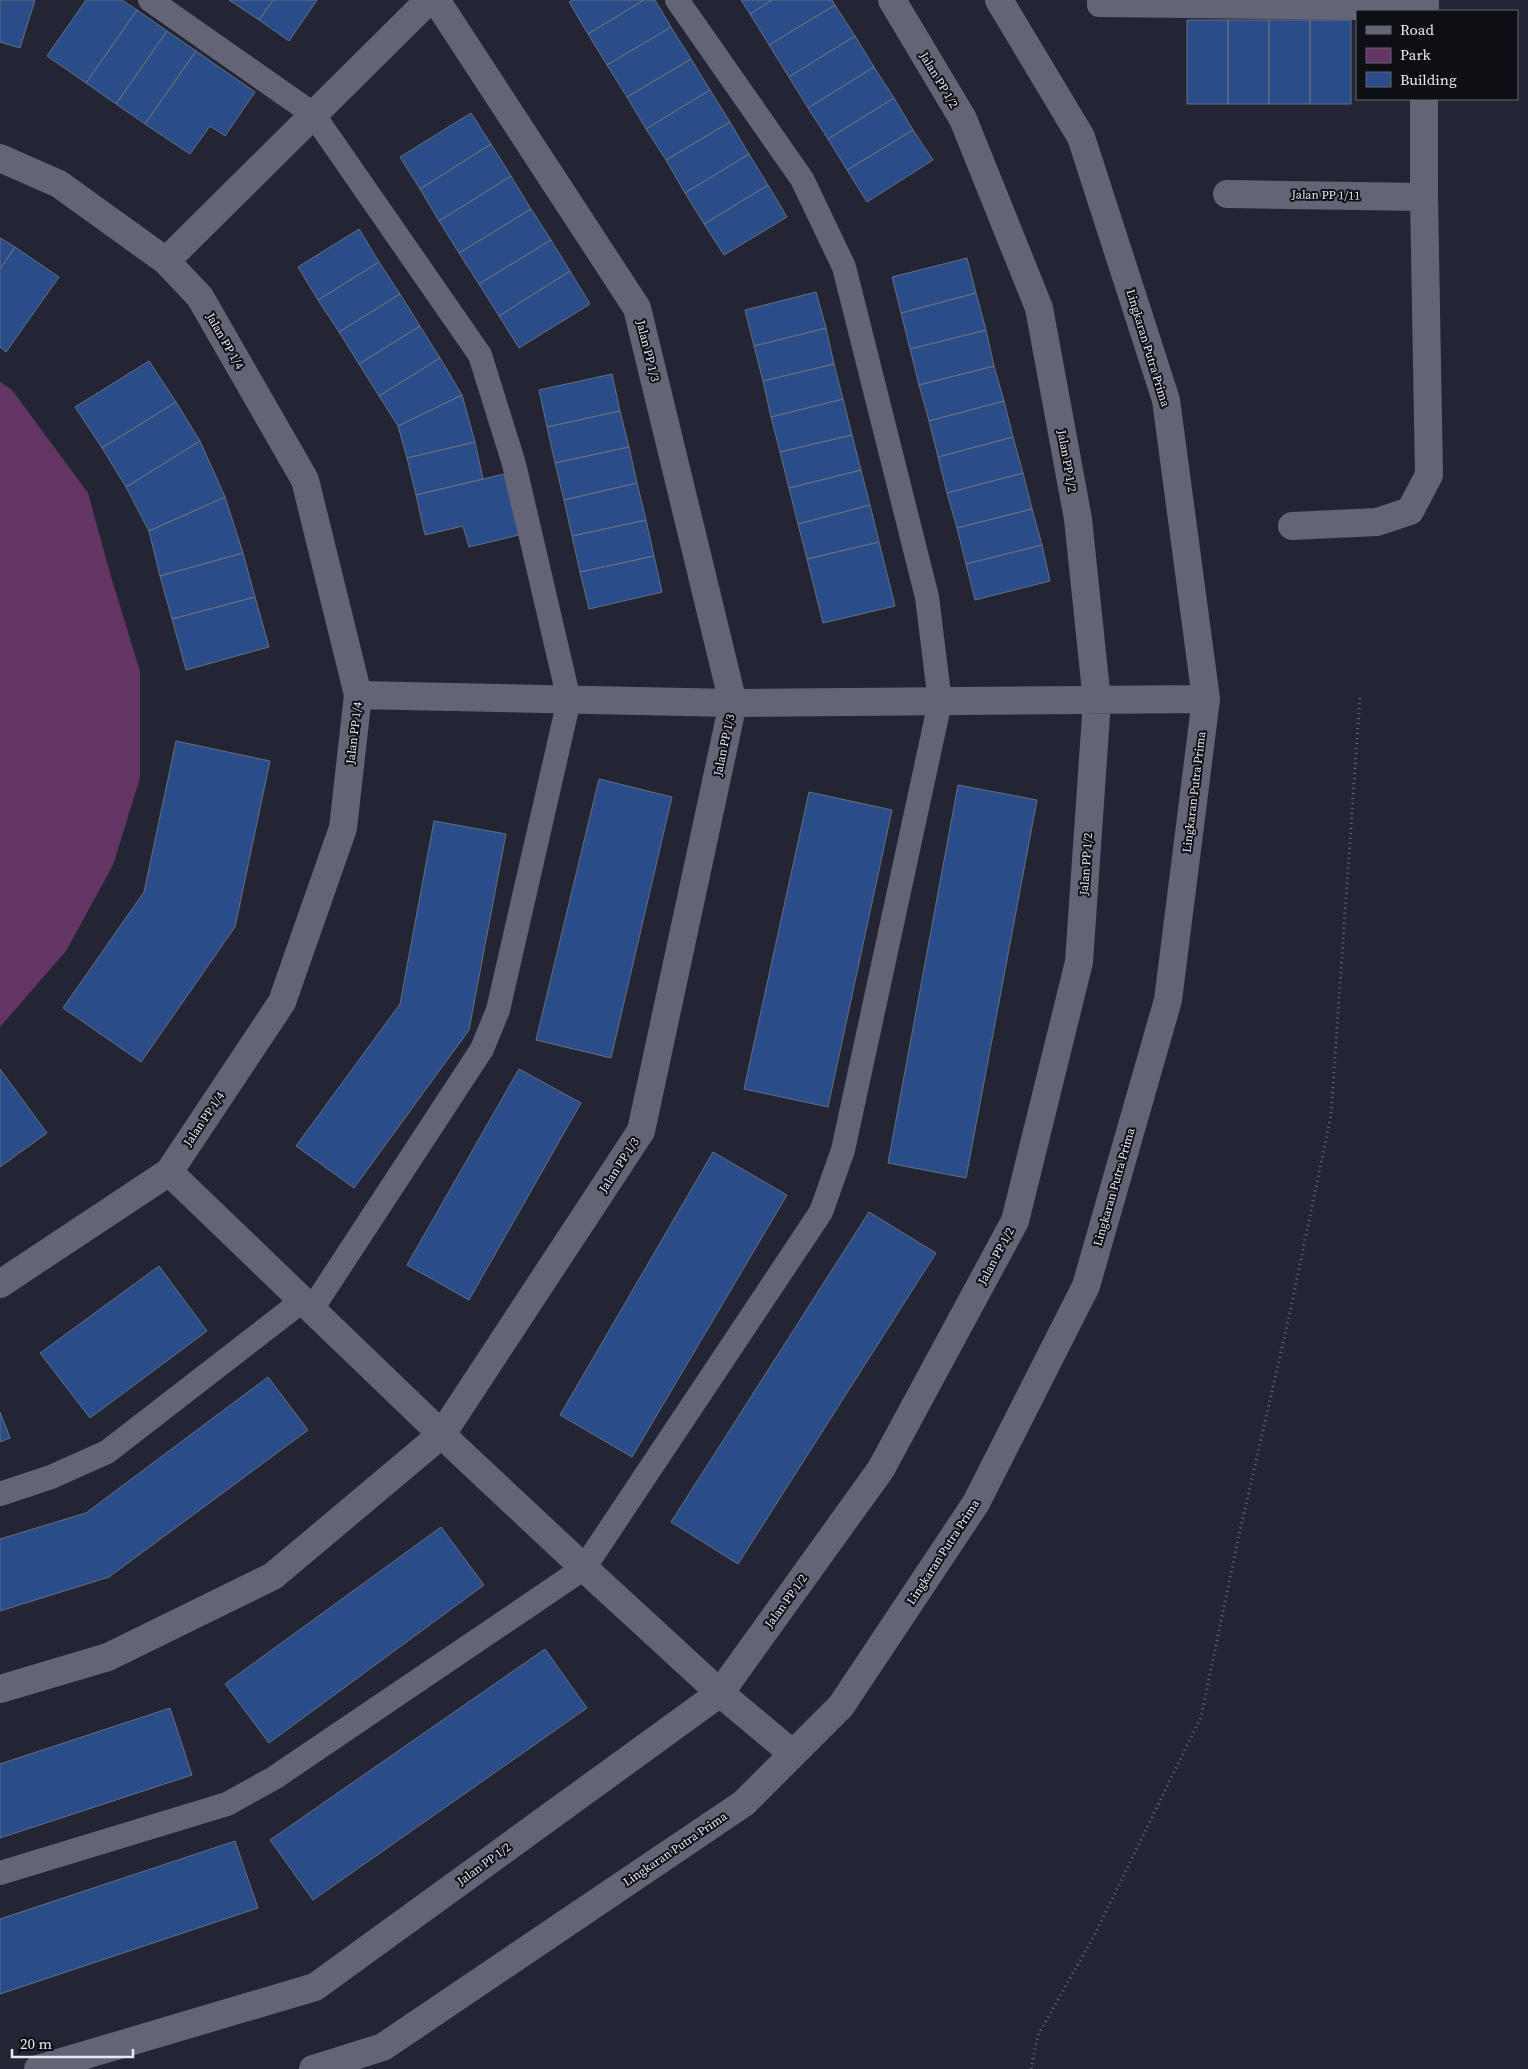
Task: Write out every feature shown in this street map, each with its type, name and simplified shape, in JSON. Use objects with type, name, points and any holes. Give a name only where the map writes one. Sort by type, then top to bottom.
[{"type":"street","points":[[166,261],[429,0]]},
{"type":"street","name":"Jalan PP 1/3","points":[[0,1689],[108,1657],[273,1576],[442,1434],[641,1131],[733,703],[638,308],[436,0]]},
{"type":"street","name":"Jalan PP 1/2","points":[[38,2069],[315,1987],[720,1693],[881,1469],[1015,1221],[1078,962],[1097,701],[1078,519],[1039,308],[963,119],[892,0]]},
{"type":"street","name":"Lingkaran Putra Prima","points":[[313,2069],[383,2047],[744,1803],[841,1706],[976,1503],[1086,1286],[1168,1000],[1206,699],[1166,400],[1081,137],[999,0]]},
{"type":"street","points":[[1292,526],[1377,522],[1410,511],[1429,475],[1424,100]]},
{"type":"street","name":"Jalan PP 1/4","points":[[0,158],[59,184],[166,261],[200,297],[305,480],[358,695],[343,828],[282,1002],[169,1172],[0,1284]]},
{"type":"street","name":"Jalan PP 1/11","points":[[1227,194],[1424,196]]},
{"type":"street","points":[[358,695],[733,703],[1206,699]]},
{"type":"street","points":[[169,1172],[584,1568],[720,1693],[793,1754]]},
{"type":"lane","points":[[0,1494],[51,1477],[107,1452],[307,1305],[482,1049],[498,1010],[569,700],[514,464],[480,355],[313,114],[150,0]]},
{"type":"lane","points":[[0,1873],[227,1804],[274,1778],[584,1568],[821,1212],[842,1150],[940,702],[927,597],[844,267],[802,179],[677,0]]},
{"type":"lane","points":[[1099,0],[1099,5],[1425,7]]},
{"type":"path","points":[[1031,2069],[1038,2035],[1093,1938],[1201,1716],[1238,1535],[1289,1317],[1331,1115],[1360,696]]},
{"type":"green space","points":[[0,382],[12,390],[88,493],[140,671],[140,778],[113,865],[66,951],[0,1027]]},
{"type":"building","points":[[0,0],[35,0],[20,48],[0,42]]},
{"type":"building","points":[[86,0],[122,0],[137,10],[86,83],[47,56]]},
{"type":"building","points":[[229,0],[273,0],[259,20]]},
{"type":"building","points":[[273,0],[317,0],[289,41],[259,20]]},
{"type":"building","points":[[572,0],[644,0],[588,34],[569,2]]},
{"type":"building","points":[[644,0],[655,0],[671,27],[607,65],[588,34]]},
{"type":"building","points":[[741,0],[772,0],[750,14]]},
{"type":"building","points":[[772,0],[832,0],[835,5],[769,45],[750,14]]},
{"type":"building","points":[[835,5],[855,36],[789,77],[769,45]]},
{"type":"building","points":[[137,10],[167,31],[116,104],[86,83]]},
{"type":"building","points":[[1187,20],[1228,20],[1228,104],[1187,104]]},
{"type":"building","points":[[1228,20],[1269,20],[1269,104],[1228,104]]},
{"type":"building","points":[[1269,20],[1310,20],[1310,104],[1269,104]]},
{"type":"building","points":[[1310,20],[1351,20],[1351,104],[1310,104]]},
{"type":"building","points":[[671,27],[691,59],[627,97],[607,65]]},
{"type":"building","points":[[167,31],[196,51],[145,124],[116,104]]},
{"type":"building","points":[[855,36],[874,67],[808,108],[789,77]]},
{"type":"building","points":[[196,51],[255,92],[225,136],[210,126],[190,154],[145,124]]},
{"type":"building","points":[[691,59],[710,90],[646,129],[627,97]]},
{"type":"building","points":[[874,67],[894,98],[828,139],[808,108]]},
{"type":"building","points":[[710,90],[730,122],[666,160],[646,129]]},
{"type":"building","points":[[894,98],[913,130],[847,170],[828,139]]},
{"type":"building","points":[[471,113],[491,144],[420,189],[400,157]]},
{"type":"building","points":[[730,122],[749,154],[685,193],[666,160]]},
{"type":"building","points":[[913,130],[933,160],[867,202],[847,170]]},
{"type":"building","points":[[491,144],[511,176],[439,221],[420,189]]},
{"type":"building","points":[[749,154],[768,185],[704,224],[685,193]]},
{"type":"building","points":[[511,176],[531,209],[459,253],[439,221]]},
{"type":"building","points":[[768,185],[787,217],[724,255],[704,224]]},
{"type":"building","points":[[531,209],[551,240],[479,284],[459,253]]},
{"type":"building","points":[[359,229],[379,262],[318,300],[298,267]]},
{"type":"building","points":[[0,238],[15,247],[0,269]]},
{"type":"building","points":[[551,240],[570,271],[499,316],[479,284]]},
{"type":"building","points":[[15,247],[59,277],[6,352],[0,347],[0,269]]},
{"type":"building","points":[[967,258],[976,293],[901,313],[892,277]]},
{"type":"building","points":[[379,262],[400,294],[339,332],[318,300]]},
{"type":"building","points":[[570,271],[590,304],[519,348],[499,316]]},
{"type":"building","points":[[816,292],[826,328],[754,346],[745,310]]},
{"type":"building","points":[[976,293],[986,330],[910,349],[901,313]]},
{"type":"building","points":[[400,294],[420,326],[359,364],[339,332]]},
{"type":"building","points":[[420,326],[440,358],[379,396],[359,364]]},
{"type":"building","points":[[826,328],[834,364],[763,381],[754,346]]},
{"type":"building","points":[[986,330],[994,366],[919,385],[910,349]]},
{"type":"building","points":[[440,358],[462,395],[398,426],[379,396]]},
{"type":"building","points":[[149,361],[176,402],[102,448],[75,407]]},
{"type":"building","points":[[834,364],[843,399],[771,417],[763,381]]},
{"type":"building","points":[[994,366],[1004,401],[929,421],[919,385]]},
{"type":"building","points":[[612,374],[620,411],[547,427],[539,390]]},
{"type":"building","points":[[462,395],[475,442],[407,458],[398,426]]},
{"type":"building","points":[[843,399],[852,435],[780,452],[771,417]]},
{"type":"building","points":[[1004,401],[1013,437],[938,457],[929,421]]},
{"type":"building","points":[[176,402],[200,441],[126,487],[102,448]]},
{"type":"building","points":[[620,411],[629,447],[555,463],[547,427]]},
{"type":"building","points":[[852,435],[861,470],[789,488],[780,452]]},
{"type":"building","points":[[1013,437],[1023,473],[947,493],[938,457]]},
{"type":"building","points":[[200,441],[225,497],[149,531],[126,487]]},
{"type":"building","points":[[475,442],[483,479],[416,495],[407,458]]},
{"type":"building","points":[[629,447],[637,483],[564,500],[555,463]]},
{"type":"building","points":[[861,470],[870,505],[798,524],[789,488]]},
{"type":"building","points":[[1023,473],[1032,509],[957,528],[947,493]]},
{"type":"building","points":[[504,474],[519,535],[469,547],[463,526],[425,535],[416,495]]},
{"type":"building","points":[[637,483],[646,520],[572,536],[564,500]]},
{"type":"building","points":[[225,497],[243,553],[160,576],[149,531]]},
{"type":"building","points":[[870,505],[879,542],[807,559],[798,524]]},
{"type":"building","points":[[1032,509],[1042,545],[966,564],[957,528]]},
{"type":"building","points":[[646,520],[654,556],[580,572],[572,536]]},
{"type":"building","points":[[879,542],[895,606],[823,623],[807,559]]},
{"type":"building","points":[[1042,545],[1050,581],[975,600],[966,564]]},
{"type":"building","points":[[243,553],[255,597],[172,619],[160,576]]},
{"type":"building","points":[[654,556],[662,592],[589,609],[580,572]]},
{"type":"building","points":[[255,597],[269,647],[186,670],[172,619]]},
{"type":"building","points":[[176,741],[270,761],[235,927],[141,1062],[63,1008],[144,892]]},
{"type":"building","points":[[599,779],[672,797],[611,1058],[536,1040]]},
{"type":"building","points":[[958,785],[1037,800],[966,1178],[888,1163]]},
{"type":"building","points":[[809,792],[892,810],[828,1107],[744,1089]]},
{"type":"building","points":[[434,821],[506,834],[469,1030],[354,1188],[296,1146],[400,1004]]},
{"type":"building","points":[[0,1069],[47,1133],[0,1167]]},
{"type":"building","points":[[519,1069],[581,1103],[469,1300],[407,1265]]},
{"type":"building","points":[[713,1152],[787,1195],[632,1457],[560,1415]]},
{"type":"building","points":[[869,1212],[936,1253],[738,1564],[671,1522]]},
{"type":"building","points":[[159,1266],[207,1331],[90,1418],[40,1353]]},
{"type":"building","points":[[268,1377],[308,1430],[109,1577],[0,1611],[0,1539],[86,1513]]},
{"type":"building","points":[[0,1412],[10,1438],[0,1442]]},
{"type":"building","points":[[441,1527],[484,1585],[269,1743],[225,1684]]},
{"type":"building","points":[[545,1649],[587,1708],[313,1900],[270,1840]]},
{"type":"building","points":[[170,1708],[192,1775],[0,1838],[0,1764]]},
{"type":"building","points":[[235,1841],[258,1908],[0,1994],[0,1919]]}]
